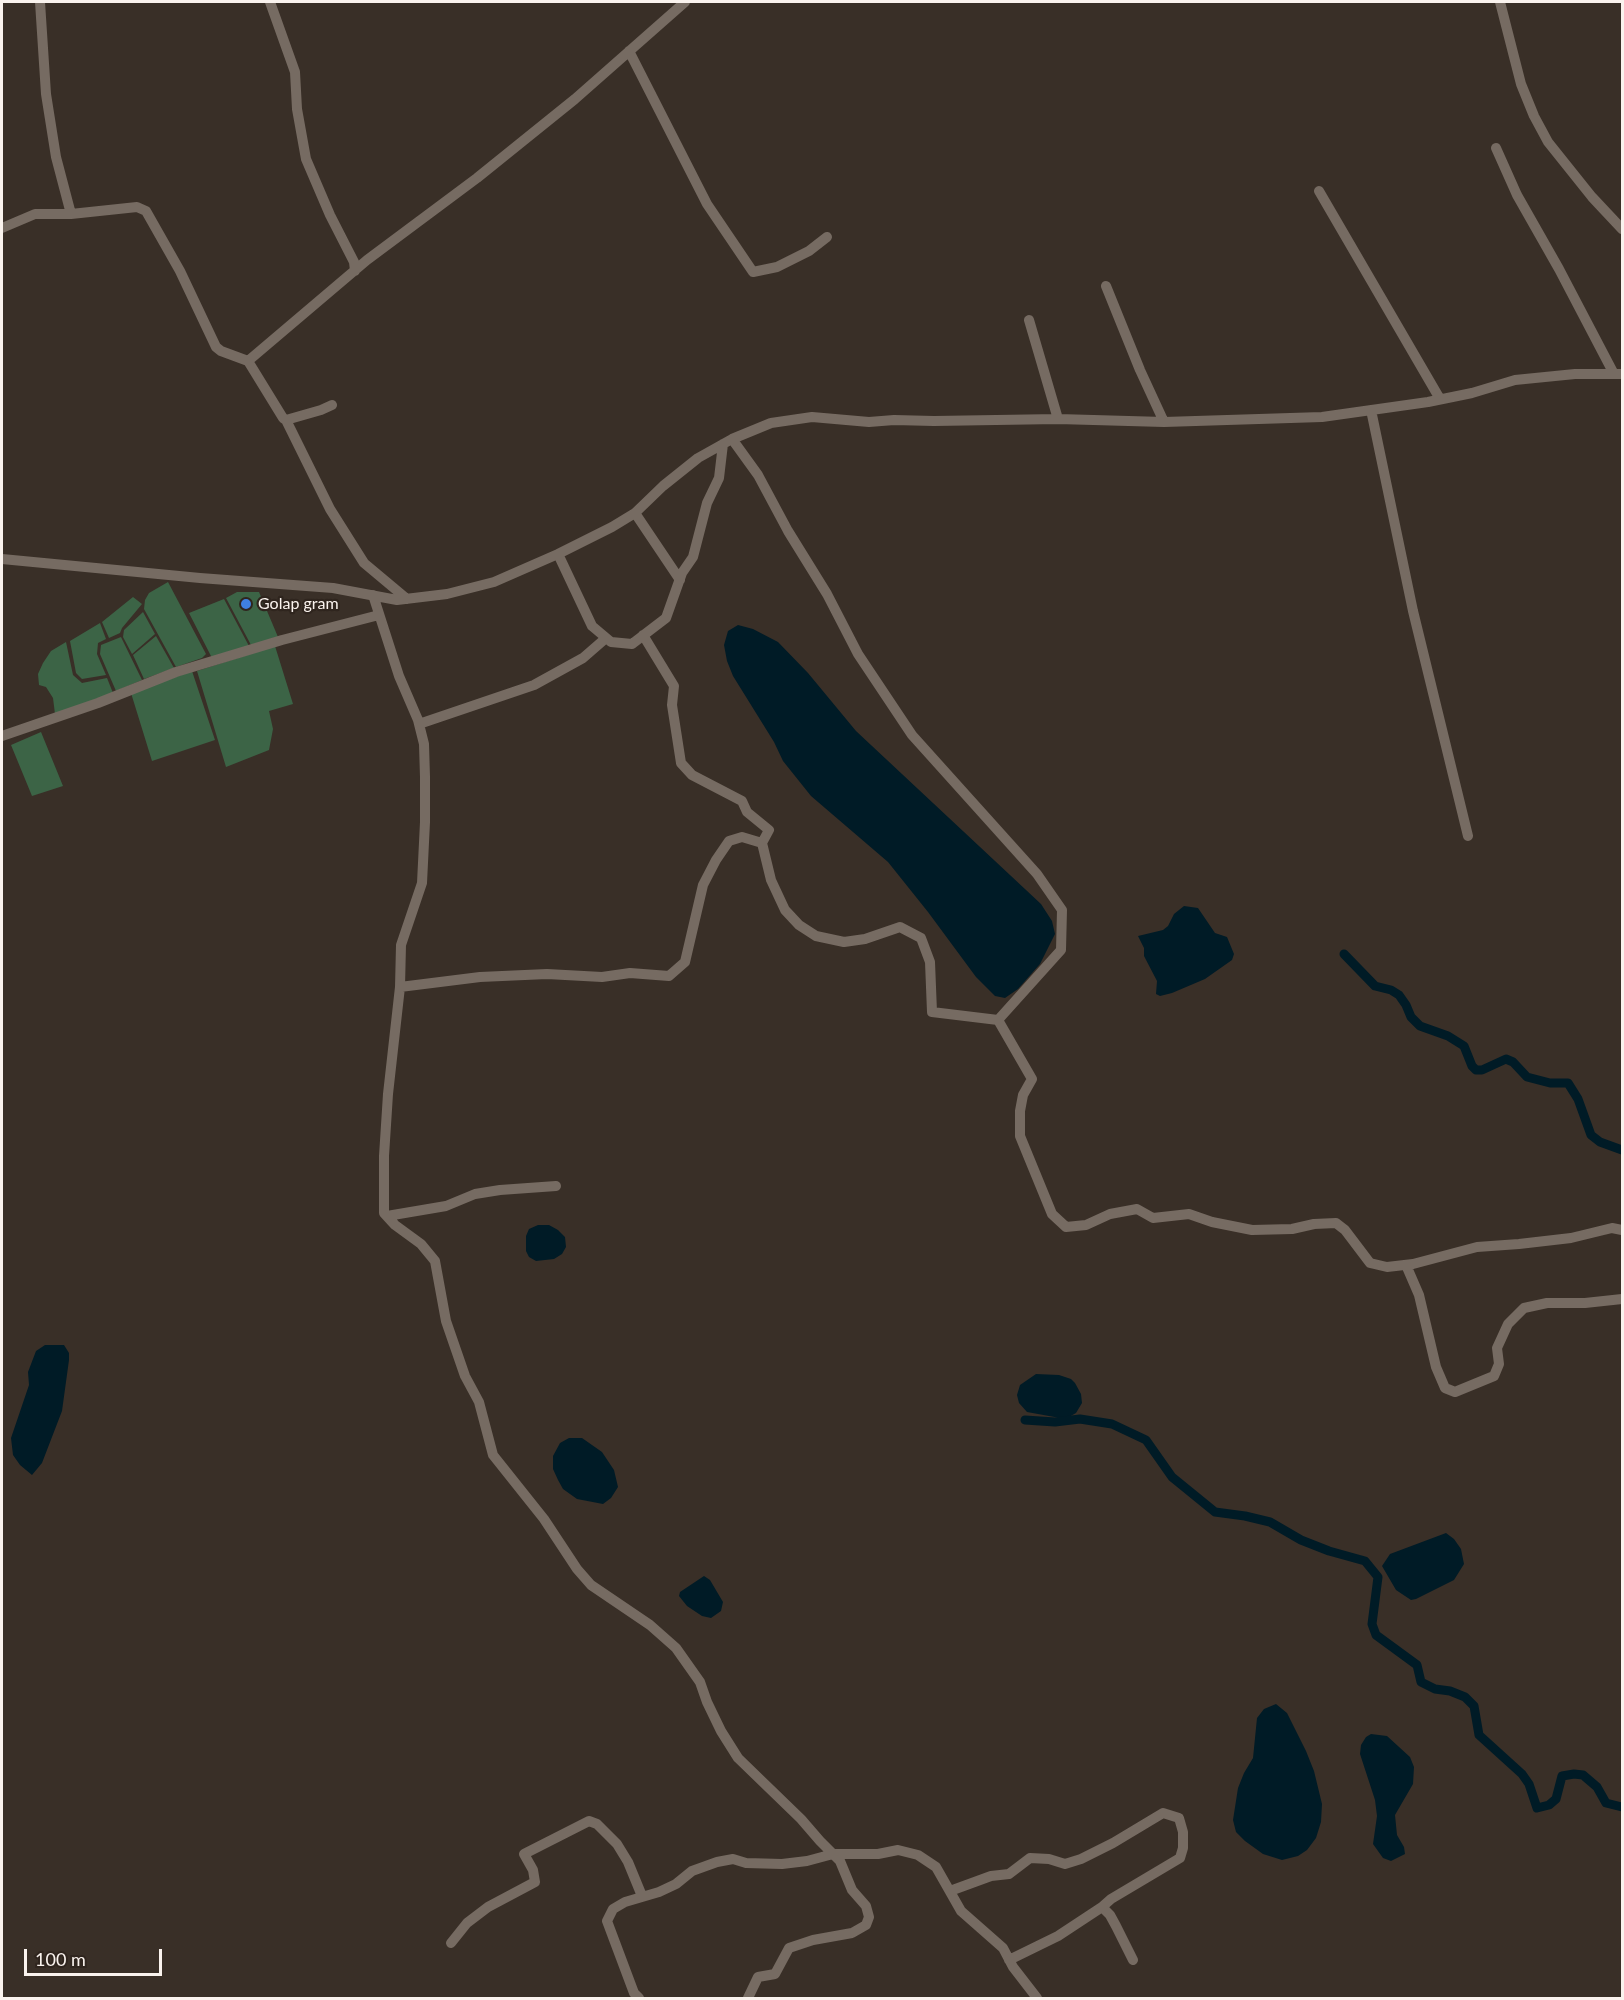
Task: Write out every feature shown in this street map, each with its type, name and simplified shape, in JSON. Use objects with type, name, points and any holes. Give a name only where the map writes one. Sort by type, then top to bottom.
[{"type":"street","points":[[40,2],[46,94],[56,157],[70,214]]},
{"type":"street","points":[[270,2],[295,72],[297,109],[306,159],[330,215],[354,262],[355,271]]},
{"type":"street","points":[[248,362],[367,260],[477,178],[575,99],[685,2]]},
{"type":"street","points":[[1500,2],[1521,84],[1548,142],[1592,197],[1623,229]]},
{"type":"street","points":[[629,51],[707,204],[753,272],[777,267],[809,251],[827,237]]},
{"type":"street","points":[[2,559],[333,588],[397,600],[407,599],[447,594],[494,582],[558,554],[612,527],[634,513],[698,458],[728,441],[771,423],[812,417],[869,422],[1058,419],[1164,422],[1322,417],[1440,399],[1515,380],[1575,374],[1618,374],[1517,195],[1496,148]]},
{"type":"street","points":[[1319,191],[1440,399]]},
{"type":"street","points":[[2,228],[35,214],[70,214],[136,207],[146,211],[180,271],[216,347],[248,362],[286,420],[330,509],[359,556],[364,563],[407,599]]},
{"type":"street","points":[[1106,286],[1164,422]]},
{"type":"street","points":[[1029,320],[1058,419]]},
{"type":"street","points":[[286,420],[332,405]]},
{"type":"street","points":[[1371,410],[1413,611],[1468,837]]},
{"type":"street","points":[[558,554],[592,626],[611,642],[632,644],[666,618],[680,580],[693,557],[707,503],[718,478],[728,441]]},
{"type":"street","points":[[728,441],[758,475],[788,531],[827,594],[858,654],[912,735],[1037,874],[1062,910],[1060,950],[998,1020]]},
{"type":"street","points":[[634,513],[680,580]]},
{"type":"street","points":[[373,595],[399,676],[419,724],[424,744],[425,777],[422,884],[400,945],[400,987],[388,1094],[384,1156],[384,1213],[395,1225],[421,1244],[435,1261],[446,1321],[465,1376],[479,1402],[493,1455],[577,1569],[591,1584],[650,1625],[676,1648],[700,1682],[721,1731],[738,1758],[801,1819],[840,1862],[852,1890],[866,1906],[869,1917],[866,1925],[852,1933],[813,1940],[789,1948],[775,1974],[758,1977],[748,1998]]},
{"type":"street","points":[[2,736],[98,703],[176,672],[282,640],[379,615]]},
{"type":"street","points":[[643,635],[674,687],[672,705],[681,763],[692,775],[742,801],[747,813],[769,830],[762,843],[771,880],[785,910],[799,925],[816,936],[844,942],[865,939],[900,927],[921,938],[930,962],[932,1012],[998,1020]]},
{"type":"street","points":[[419,724],[534,685],[583,658],[606,638]]},
{"type":"street","points":[[400,987],[480,977],[547,974],[603,977],[630,973],[669,976],[685,962],[703,885],[729,841],[741,837],[762,843]]},
{"type":"street","points":[[998,1020],[1032,1079],[1023,1095],[1020,1111],[1020,1136],[1052,1214],[1066,1227],[1086,1225],[1110,1214],[1137,1209],[1153,1218],[1189,1214],[1212,1222],[1252,1230],[1292,1229],[1314,1224],[1336,1223],[1345,1230],[1370,1263],[1387,1267],[1406,1265],[1477,1247],[1571,1238],[1612,1228],[1623,1230]]},
{"type":"street","points":[[387,1216],[446,1206],[475,1194],[556,1186]]},
{"type":"street","points":[[1406,1265],[1419,1295],[1436,1367],[1445,1388],[1455,1392],[1494,1376],[1499,1364],[1497,1348],[1508,1323],[1524,1308],[1547,1304],[1623,1299]]},
{"type":"street","points":[[950,1891],[991,1876],[1009,1874],[1030,1858],[1049,1859],[1065,1864],[1081,1859],[1163,1813],[1179,1818],[1183,1832],[1183,1848],[1180,1858],[1111,1899],[1058,1936],[1009,1959]]},
{"type":"street","points":[[451,1942],[467,1923],[488,1907],[535,1882],[533,1870],[524,1854],[589,1821],[597,1824],[617,1844],[628,1862],[642,1896]]},
{"type":"street","points":[[639,1998],[634,1993],[607,1921],[613,1909],[642,1896],[659,1892],[676,1884],[692,1871],[717,1862],[733,1859],[746,1863],[782,1864],[807,1861],[833,1854],[878,1854],[898,1850],[918,1855],[936,1867],[962,1911],[1003,1948],[1036,1998]]},
{"type":"street","points":[[1102,1907],[1110,1915],[1133,1960]]},
{"type":"green space","points":[[168,582],[206,654],[202,658],[176,667],[144,609],[149,593]]},
{"type":"green space","points":[[237,592],[259,592],[278,637],[251,645],[226,598]]},
{"type":"green space","points":[[133,597],[142,604],[120,633],[109,638],[102,622]]},
{"type":"green space","points":[[224,599],[249,646],[212,658],[189,613]]},
{"type":"green space","points":[[143,612],[155,634],[132,654],[123,637],[124,630]]},
{"type":"green space","points":[[100,623],[106,639],[98,643],[97,654],[106,675],[82,679],[76,673],[70,641]]},
{"type":"green space","points":[[156,636],[174,668],[144,679],[133,655]]},
{"type":"green space","points":[[121,637],[142,680],[116,691],[100,654],[101,645]]},
{"type":"green space","points":[[66,642],[73,675],[82,683],[107,678],[113,693],[55,714],[53,698],[46,687],[39,685],[38,674],[51,651]]},
{"type":"green space","points":[[275,646],[293,704],[269,711],[273,729],[269,750],[226,767],[197,671]]},
{"type":"green space","points":[[192,671],[215,740],[152,761],[131,693]]},
{"type":"green space","points":[[41,732],[63,786],[32,796],[11,745]]},
{"type":"water","points":[[738,625],[753,629],[778,642],[808,673],[856,731],[1041,904],[1052,921],[1055,934],[1040,964],[1018,989],[1005,998],[995,996],[976,977],[888,862],[811,796],[783,761],[774,742],[733,676],[727,661],[724,645],[728,631]]},
{"type":"water","points":[[1184,906],[1198,908],[1215,933],[1227,937],[1234,954],[1232,960],[1205,979],[1160,996],[1156,994],[1157,981],[1144,956],[1144,948],[1138,936],[1163,930],[1168,926],[1174,914]]},
{"type":"water","points":[[538,1225],[549,1225],[565,1237],[566,1247],[562,1254],[554,1259],[536,1261],[529,1257],[526,1251],[526,1236],[529,1229]]},
{"type":"water","points":[[45,1345],[64,1345],[69,1353],[69,1360],[62,1411],[42,1463],[32,1475],[20,1465],[13,1455],[11,1438],[29,1385],[28,1372],[36,1351]]},
{"type":"water","points":[[1036,1374],[1059,1375],[1071,1379],[1081,1394],[1082,1403],[1076,1413],[1060,1418],[1027,1412],[1019,1403],[1017,1395],[1020,1385]]},
{"type":"water","points":[[569,1438],[582,1438],[602,1452],[614,1470],[618,1487],[611,1498],[603,1504],[577,1499],[563,1489],[558,1480],[553,1469],[553,1456],[560,1443]]},
{"type":"water","points":[[1446,1533],[1461,1549],[1464,1564],[1454,1580],[1411,1600],[1396,1590],[1382,1566],[1390,1554]]},
{"type":"water","points":[[704,1576],[710,1580],[723,1602],[721,1611],[711,1618],[702,1616],[687,1606],[679,1596],[680,1592]]},
{"type":"water","points":[[1276,1704],[1287,1713],[1306,1751],[1314,1771],[1322,1804],[1321,1822],[1316,1838],[1307,1850],[1298,1856],[1282,1860],[1263,1854],[1245,1841],[1236,1832],[1233,1820],[1238,1788],[1253,1758],[1257,1718],[1264,1709]]},
{"type":"water","points":[[1371,1734],[1387,1736],[1410,1757],[1414,1767],[1413,1784],[1395,1815],[1397,1835],[1405,1854],[1391,1861],[1383,1858],[1373,1844],[1377,1816],[1375,1800],[1360,1754],[1361,1745]]},
{"type":"waterway","points":[[1344,954],[1375,986],[1391,990],[1399,995],[1411,1017],[1420,1026],[1448,1036],[1464,1046],[1476,1070],[1482,1070],[1506,1059],[1513,1062],[1527,1077],[1550,1083],[1568,1083],[1578,1099],[1591,1135],[1600,1142],[1622,1150]]},
{"type":"waterway","points":[[1025,1420],[1055,1422],[1080,1419],[1112,1424],[1146,1440],[1172,1477],[1215,1512],[1270,1522],[1301,1540],[1365,1561],[1378,1577],[1372,1624],[1376,1635],[1417,1665],[1421,1682],[1435,1689],[1450,1691],[1465,1697],[1474,1706],[1479,1735],[1522,1774],[1529,1784],[1537,1808],[1549,1805],[1556,1799],[1562,1776],[1574,1774],[1583,1775],[1597,1787],[1606,1803],[1622,1807]]},
{"type":"place","name":"Golap gram","points":[[246,604]]}]
